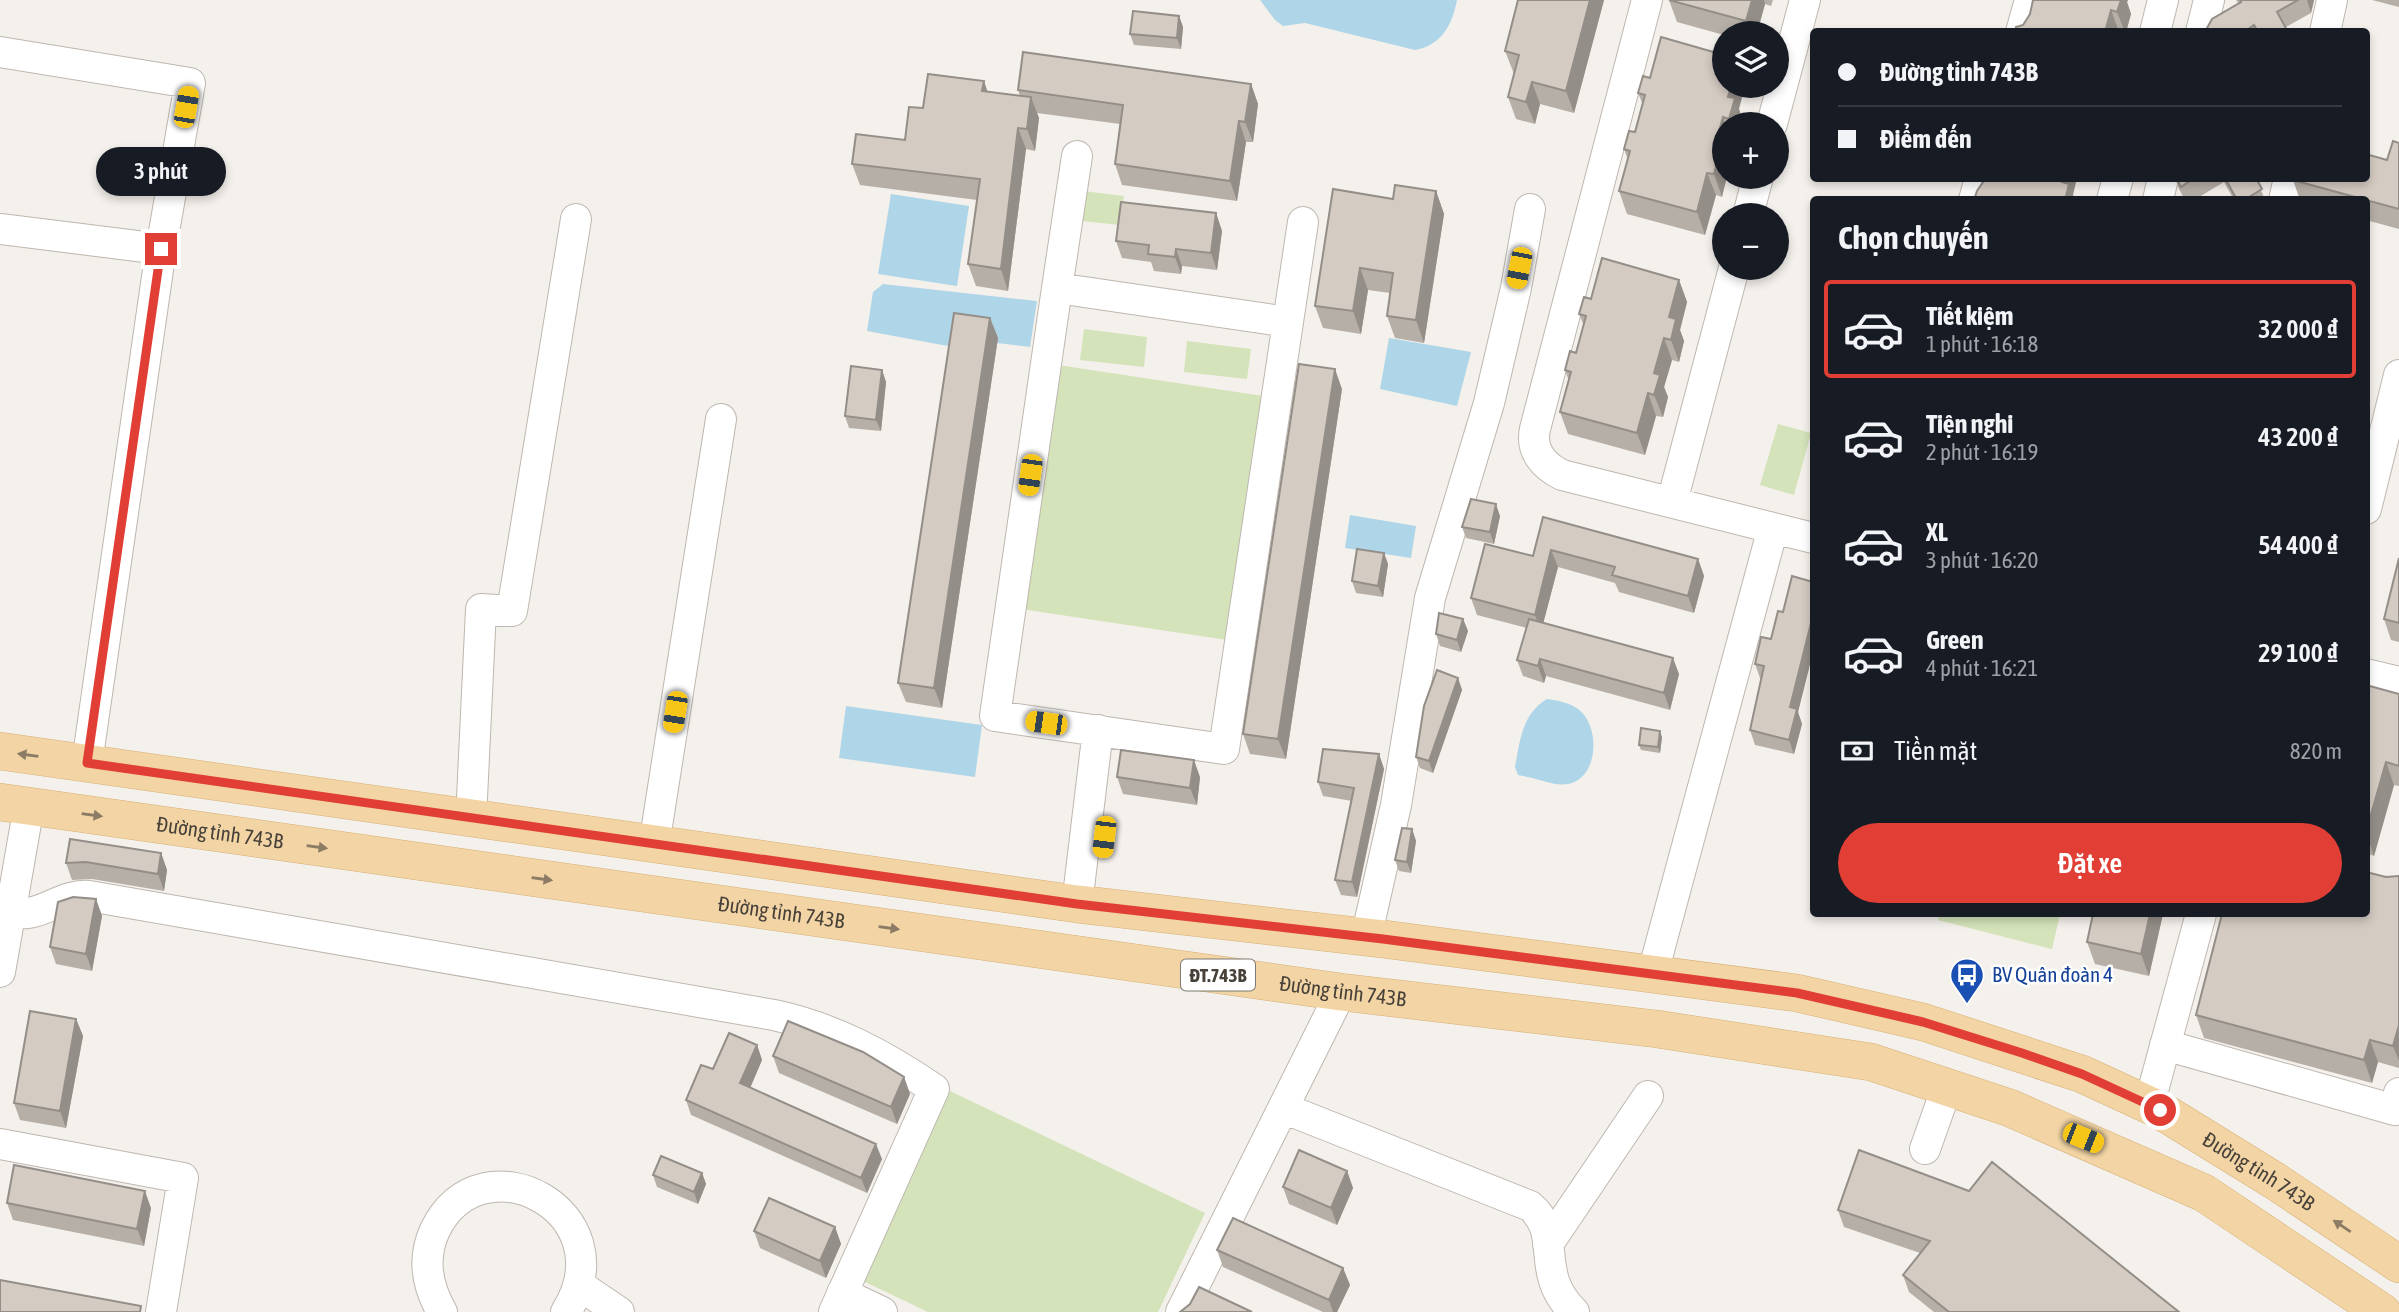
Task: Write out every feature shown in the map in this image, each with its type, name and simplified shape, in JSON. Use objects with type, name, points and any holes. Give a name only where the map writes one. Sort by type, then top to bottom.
[{"type":"main road","name":"Đường tỉnh 743B","points":[[0,751],[1086,905],[1797,993],[1923,1022],[2082,1074],[2149,1105],[2275,1181],[2399,1264]]},
{"type":"main road","name":"Đường tỉnh 743B","points":[[14,804],[1341,992],[1657,1029],[1821,1052],[1871,1062],[2010,1108],[2107,1148],[2204,1193],[2382,1312]]},
{"type":"main road","points":[[1341,992],[1366,938]]},
{"type":"lane","points":[[1647,0],[1533,444],[1546,464],[1562,475],[1810,537]]},
{"type":"lane","points":[[1775,112],[1805,0]]},
{"type":"lane","points":[[2022,28],[2030,0]]},
{"type":"lane","points":[[2156,28],[2163,0]]},
{"type":"lane","points":[[2202,28],[2209,0]]},
{"type":"lane","points":[[2326,28],[2332,0]]},
{"type":"lane","points":[[0,52],[190,83],[161,249],[87,763]]},
{"type":"lane","points":[[1077,156],[995,716],[1224,749],[1303,222]]},
{"type":"lane","points":[[1366,938],[1396,805],[1430,597],[1489,403],[1530,209]]},
{"type":"lane","points":[[471,819],[481,609],[512,611],[576,219]]},
{"type":"lane","points":[[0,229],[161,249]]},
{"type":"lane","points":[[1672,502],[1731,280]]},
{"type":"lane","points":[[1057,288],[1288,322]]},
{"type":"lane","points":[[2370,493],[2399,375]]},
{"type":"lane","points":[[654,845],[721,419]]},
{"type":"lane","points":[[1652,976],[1773,528]]},
{"type":"lane","points":[[2370,675],[2399,682]]},
{"type":"lane","points":[[1086,905],[1107,732]]},
{"type":"lane","points":[[0,972],[14,804]]},
{"type":"lane","points":[[6,908],[26,914],[41,911],[69,897],[89,896],[774,1015],[842,1035],[882,1056],[934,1089],[838,1303],[882,1312]]},
{"type":"lane","points":[[2149,1105],[2199,917]]},
{"type":"lane","points":[[1181,1312],[1341,992]]},
{"type":"lane","points":[[2165,1045],[2395,1110],[2399,1093]]},
{"type":"lane","points":[[1925,1149],[1947,1087]]},
{"type":"lane","points":[[1548,1244],[1648,1096]]},
{"type":"lane","points":[[1283,1108],[1530,1206],[1545,1222],[1552,1280],[1557,1292],[1574,1312]]},
{"type":"lane","points":[[0,1144],[183,1178],[161,1312]]},
{"type":"lane","points":[[442,1312],[429,1284],[428,1253],[432,1237],[443,1217],[460,1200],[489,1188],[520,1188],[542,1197],[571,1224],[582,1253],[579,1285],[566,1312]]},
{"type":"lane","points":[[579,1285],[619,1312]]},
{"type":"green space","points":[[1075,190],[1124,196],[1120,225],[1072,220]]},
{"type":"green space","points":[[1084,329],[1147,337],[1144,367],[1080,360]]},
{"type":"green space","points":[[1187,341],[1251,349],[1247,379],[1184,372]]},
{"type":"green space","points":[[1058,365],[1263,396],[1227,640],[1021,609]]},
{"type":"green space","points":[[1778,424],[1810,433],[1794,495],[1760,485]]},
{"type":"green space","points":[[1938,917],[2059,917],[2052,949],[1938,920]]},
{"type":"green space","points":[[950,1091],[1205,1213],[1158,1312],[928,1312],[861,1280]]},
{"type":"water","points":[[1260,0],[1457,0],[1449,25],[1439,39],[1415,50],[1305,23],[1283,26]]},
{"type":"water","points":[[891,194],[969,206],[957,286],[878,274]]},
{"type":"water","points":[[883,284],[1037,301],[1030,347],[997,343],[953,347],[867,331],[873,292]]},
{"type":"water","points":[[1389,338],[1471,352],[1457,406],[1380,389]]},
{"type":"water","points":[[1350,515],[1416,526],[1411,558],[1345,548]]},
{"type":"water","points":[[1547,699],[1575,707],[1585,716],[1590,726],[1593,737],[1592,760],[1581,778],[1572,783],[1554,784],[1518,775],[1515,767],[1527,720]]},
{"type":"water","points":[[846,706],[982,725],[975,777],[839,758]]},
{"type":"building","points":[[1518,0],[1590,0],[1566,91],[1532,82],[1526,102],[1508,97],[1519,55],[1505,51]]},
{"type":"building","points":[[1669,0],[1752,0],[1746,21]]},
{"type":"building","points":[[2033,0],[2121,0],[2117,12],[2111,10],[2106,28],[2016,28],[2023,25],[2030,14]]},
{"type":"building","points":[[2240,0],[2298,0],[2277,12],[2286,28],[2256,28],[2254,25],[2250,28],[2207,28],[2212,19],[2241,2]]},
{"type":"building","points":[[1133,11],[1179,16],[1177,38],[1130,34]]},
{"type":"building","points":[[1661,37],[1712,52],[1712,98],[1735,98],[1731,112],[1712,112],[1712,174],[1707,173],[1697,212],[1619,191],[1630,151],[1624,149],[1629,131],[1635,132],[1645,95],[1638,93],[1643,76],[1650,78]]},
{"type":"building","points":[[1023,52],[1251,84],[1245,122],[1239,121],[1230,181],[1115,164],[1123,105],[1018,90]]},
{"type":"building","points":[[928,74],[984,81],[982,91],[1031,97],[1027,129],[1018,128],[1001,269],[968,264],[980,179],[852,164],[856,134],[905,140],[909,107],[923,108]]},
{"type":"building","points":[[2393,141],[2399,143],[2399,209],[2370,201],[2370,196],[2351,196],[2300,182],[2370,182],[2370,155],[2387,160]]},
{"type":"building","points":[[1983,182],[2069,184],[2066,196],[1975,196]]},
{"type":"building","points":[[2227,182],[2258,182],[2262,189],[2251,196],[2235,196]]},
{"type":"building","points":[[1395,185],[1436,191],[1416,320],[1387,316],[1393,273],[1360,268],[1353,311],[1315,306],[1333,189],[1393,199]]},
{"type":"building","points":[[1121,202],[1216,213],[1211,253],[1176,249],[1175,257],[1148,254],[1149,245],[1116,241]]},
{"type":"building","points":[[1602,258],[1679,280],[1669,317],[1676,319],[1671,340],[1664,338],[1654,373],[1660,375],[1654,395],[1648,393],[1637,433],[1560,412],[1571,372],[1565,370],[1570,351],[1576,353],[1586,316],[1579,314],[1584,297],[1591,299]]},
{"type":"building","points":[[954,313],[990,318],[934,688],[898,683]]},
{"type":"building","points":[[1299,364],[1335,369],[1278,739],[1243,734]]},
{"type":"building","points":[[851,366],[882,370],[876,420],[845,416]]},
{"type":"building","points":[[1471,499],[1496,504],[1490,532],[1462,527]]},
{"type":"building","points":[[1543,517],[1698,559],[1688,596],[1612,575],[1615,567],[1551,550],[1535,615],[1471,598],[1485,544],[1533,556]]},
{"type":"building","points":[[1357,549],[1384,553],[1378,586],[1352,581]]},
{"type":"building","points":[[2399,558],[2399,623],[2384,619]]},
{"type":"building","points":[[1792,576],[1810,581],[1810,627],[1790,707],[1797,709],[1789,740],[1750,730],[1764,666],[1755,664],[1761,637],[1771,639],[1778,611],[1783,612]]},
{"type":"building","points":[[1439,613],[1463,619],[1457,640],[1436,634]]},
{"type":"building","points":[[1529,619],[1673,658],[1664,693],[1540,659],[1538,666],[1517,660]]},
{"type":"building","points":[[1437,670],[1458,678],[1429,761],[1416,757],[1424,706]]},
{"type":"building","points":[[2370,686],[2399,694],[2399,766],[2386,762],[2370,818]]},
{"type":"building","points":[[1641,728],[1660,731],[1658,747],[1639,745]]},
{"type":"building","points":[[1323,749],[1379,754],[1352,882],[1335,880],[1354,788],[1318,782]]},
{"type":"building","points":[[1121,750],[1194,760],[1190,788],[1117,777]]},
{"type":"building","points":[[1402,828],[1412,829],[1407,862],[1395,860]]},
{"type":"building","points":[[70,839],[161,853],[158,874],[86,862],[66,863]]},
{"type":"building","points":[[2370,873],[2386,877],[2399,876],[2399,1025],[2393,1046],[2370,1040],[2364,1060],[2196,1015],[2221,917],[2370,917]]},
{"type":"building","points":[[73,897],[96,899],[86,954],[50,947],[58,902]]},
{"type":"building","points":[[2092,917],[2149,917],[2141,954],[2087,942]]},
{"type":"building","points":[[30,1011],[76,1019],[60,1111],[14,1103]]},
{"type":"building","points":[[788,1021],[863,1052],[904,1077],[891,1107],[773,1056]]},
{"type":"building","points":[[729,1033],[757,1045],[740,1083],[876,1144],[861,1178],[686,1100],[701,1065],[713,1069]]},
{"type":"building","points":[[1299,1150],[1347,1171],[1331,1208],[1283,1187]]},
{"type":"building","points":[[1859,1150],[1969,1191],[1992,1162],[2179,1312],[1949,1312],[1903,1275],[1930,1241],[1838,1210]]},
{"type":"building","points":[[661,1156],[702,1173],[694,1192],[653,1175]]},
{"type":"building","points":[[14,1165],[145,1191],[137,1229],[7,1203]]},
{"type":"building","points":[[769,1198],[835,1227],[820,1261],[754,1231]]},
{"type":"building","points":[[1233,1218],[1343,1268],[1329,1300],[1217,1250]]},
{"type":"building","points":[[0,1280],[141,1306],[140,1312],[0,1312]]},
{"type":"building","points":[[1199,1287],[1252,1312],[1180,1312],[1190,1304]]},
{"type":"place","name":"BV Quân đoàn 4","points":[[1967,1005]]},
{"type":"route","points":[[161,249],[87,763],[1077,904],[1383,939],[1797,993],[1923,1022],[2022,1053],[2082,1074],[2160,1110]]}]
